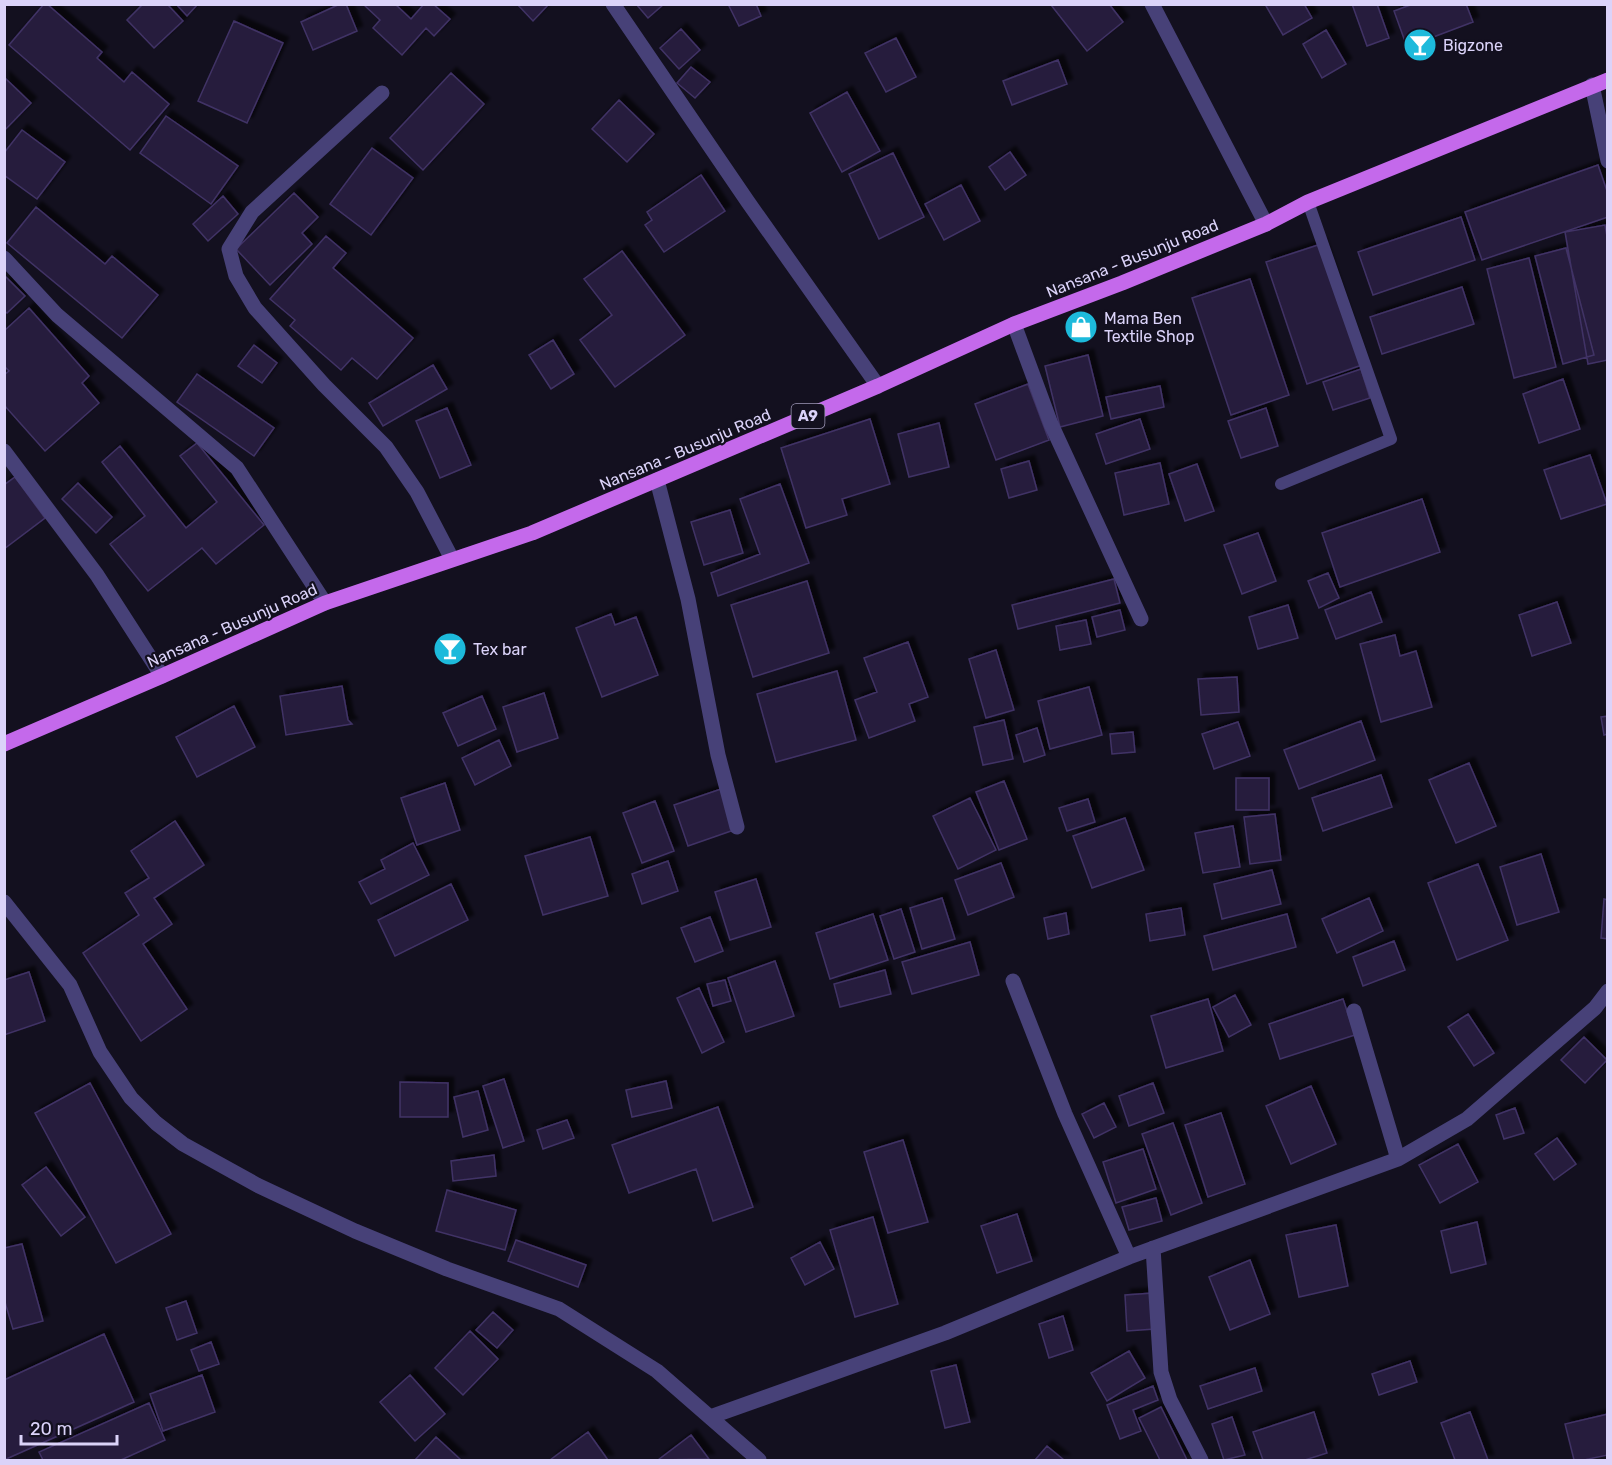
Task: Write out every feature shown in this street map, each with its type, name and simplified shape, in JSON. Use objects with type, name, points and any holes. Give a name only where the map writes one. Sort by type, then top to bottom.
[{"type":"main road","name":"Nansana - Busunju Road","points":[[4,744],[325,603],[531,533],[878,386],[1014,324],[1266,224],[1308,202],[1608,80]]},
{"type":"street","points":[[613,4],[878,386]]},
{"type":"street","points":[[1152,4],[1266,224]]},
{"type":"street","points":[[1592,85],[1608,161]]},
{"type":"street","points":[[382,93],[252,212],[228,249],[236,276],[255,308],[324,385],[386,447],[417,492],[452,559]]},
{"type":"street","points":[[4,258],[57,315],[237,468],[325,603]]},
{"type":"street","points":[[1014,324],[1052,424],[1141,619]]},
{"type":"street","points":[[4,451],[98,575],[162,676]]},
{"type":"street","points":[[657,480],[687,599],[718,755],[737,827]]},
{"type":"street","points":[[4,902],[70,985],[100,1053],[131,1098],[156,1124],[183,1144],[256,1185],[355,1231],[447,1269],[559,1309],[657,1371],[759,1461]]},
{"type":"street","points":[[1013,981],[1065,1114],[1130,1257]]},
{"type":"street","points":[[710,1417],[945,1332],[1153,1248],[1398,1159],[1467,1119],[1594,1008],[1608,991]]},
{"type":"street","points":[[1354,1011],[1398,1159]]},
{"type":"street","points":[[1153,1248],[1161,1372],[1170,1400],[1201,1461]]},
{"type":"lane","points":[[1281,484],[1391,439],[1308,202]]},
{"type":"building","points":[[44,4],[47,4],[102,52],[97,58],[124,82],[132,72],[169,104],[130,150],[9,45]]},
{"type":"building","points":[[143,4],[167,4],[183,21],[154,48],[127,20]]},
{"type":"building","points":[[176,4],[198,4],[187,16]]},
{"type":"building","points":[[340,4],[346,4],[357,31],[313,50],[301,22]]},
{"type":"building","points":[[363,4],[395,4],[411,19],[424,4],[433,4],[450,19],[434,36],[426,28],[402,55],[373,28],[380,20]]},
{"type":"building","points":[[517,4],[549,4],[533,21]]},
{"type":"building","points":[[636,4],[664,4],[648,18]]},
{"type":"building","points":[[728,4],[756,4],[761,16],[739,26]]},
{"type":"building","points":[[1109,4],[1123,22],[1087,51],[1051,5]]},
{"type":"building","points":[[1267,4],[1304,4],[1312,18],[1283,35],[1266,6]]},
{"type":"building","points":[[1352,4],[1377,4],[1389,38],[1367,46]]},
{"type":"building","points":[[1413,4],[1466,4],[1473,22],[1407,47],[1394,11]]},
{"type":"building","points":[[234,21],[283,43],[247,123],[198,101]]},
{"type":"building","points":[[681,29],[700,50],[679,69],[660,48]]},
{"type":"building","points":[[1326,30],[1346,64],[1322,78],[1303,44]]},
{"type":"building","points":[[896,38],[916,77],[886,92],[865,53]]},
{"type":"building","points":[[1058,60],[1067,84],[1012,105],[1003,81]]},
{"type":"building","points":[[691,67],[710,82],[695,98],[677,83]]},
{"type":"building","points":[[451,73],[484,104],[423,170],[390,138]]},
{"type":"building","points":[[4,77],[31,103],[4,131]]},
{"type":"building","points":[[847,92],[880,151],[842,172],[810,113]]},
{"type":"building","points":[[619,100],[654,134],[627,162],[592,129]]},
{"type":"building","points":[[166,116],[238,166],[211,204],[140,153]]},
{"type":"building","points":[[22,130],[65,162],[37,199],[4,175],[4,153]]},
{"type":"building","points":[[372,148],[413,178],[371,235],[330,204]]},
{"type":"building","points":[[1010,152],[1026,175],[1005,190],[989,167]]},
{"type":"building","points":[[893,153],[924,217],[879,239],[849,174]]},
{"type":"building","points":[[1598,165],[1608,194],[1608,217],[1482,260],[1465,212]]},
{"type":"building","points":[[701,175],[725,211],[664,252],[645,225],[652,220],[647,212]]},
{"type":"building","points":[[961,185],[980,221],[944,240],[925,204]]},
{"type":"building","points":[[294,193],[318,217],[302,233],[312,244],[270,285],[236,249]]},
{"type":"building","points":[[223,196],[238,214],[208,241],[193,224]]},
{"type":"building","points":[[36,207],[105,264],[112,256],[158,295],[122,338],[7,243]]},
{"type":"building","points":[[1461,217],[1475,260],[1373,295],[1358,252]]},
{"type":"building","points":[[1605,225],[1608,242],[1608,360],[1588,364],[1565,232]]},
{"type":"building","points":[[326,236],[346,253],[333,268],[413,338],[377,379],[352,358],[341,370],[290,326],[295,320],[270,299]]},
{"type":"building","points":[[1321,244],[1362,365],[1307,384],[1266,262]]},
{"type":"building","points":[[1566,248],[1594,355],[1563,364],[1535,256]]},
{"type":"building","points":[[622,251],[685,335],[615,387],[580,340],[612,315],[584,279]]},
{"type":"building","points":[[1529,258],[1556,367],[1514,378],[1487,269]]},
{"type":"building","points":[[4,275],[25,296],[7,313],[4,311]]},
{"type":"building","points":[[1250,279],[1289,395],[1231,415],[1192,298]]},
{"type":"building","points":[[1462,287],[1474,324],[1382,354],[1370,317]]},
{"type":"building","points":[[29,308],[89,376],[82,383],[99,403],[45,451],[4,405],[4,375],[9,371],[4,366],[4,331]]},
{"type":"building","points":[[553,340],[574,374],[551,389],[529,355]]},
{"type":"building","points":[[254,345],[277,363],[262,383],[238,366]]},
{"type":"building","points":[[1088,355],[1103,416],[1060,427],[1045,366]]},
{"type":"building","points":[[433,365],[447,389],[383,426],[369,403]]},
{"type":"building","points":[[1361,369],[1370,398],[1333,410],[1323,382]]},
{"type":"building","points":[[197,374],[274,428],[254,456],[177,402]]},
{"type":"building","points":[[1563,379],[1580,429],[1539,443],[1523,394]]},
{"type":"building","points":[[1028,384],[1049,440],[996,460],[975,404]]},
{"type":"building","points":[[1160,386],[1164,407],[1111,419],[1106,397]]},
{"type":"building","points":[[447,408],[471,465],[440,478],[416,421]]},
{"type":"building","points":[[1266,408],[1278,446],[1241,458],[1228,421]]},
{"type":"building","points":[[870,419],[890,484],[842,499],[847,515],[806,528],[781,448]]},
{"type":"building","points":[[1140,419],[1150,449],[1106,464],[1096,434]]},
{"type":"building","points":[[939,423],[949,467],[909,477],[898,434]]},
{"type":"building","points":[[197,443],[264,525],[216,564],[202,548],[148,591],[110,544],[145,516],[102,462],[120,446],[186,528],[217,502],[180,456]]},
{"type":"building","points":[[1590,455],[1607,504],[1561,519],[1544,470]]},
{"type":"building","points":[[1029,461],[1037,490],[1009,498],[1001,469]]},
{"type":"building","points":[[1160,463],[1169,504],[1124,515],[1115,473]]},
{"type":"building","points":[[1197,464],[1214,511],[1185,521],[1169,474]]},
{"type":"building","points":[[15,477],[45,518],[4,549],[4,485]]},
{"type":"building","points":[[78,483],[112,517],[96,533],[62,499]]},
{"type":"building","points":[[780,484],[809,563],[718,596],[711,573],[760,554],[740,499]]},
{"type":"building","points":[[1422,499],[1440,552],[1340,587],[1322,533]]},
{"type":"building","points":[[730,510],[743,553],[704,565],[691,522]]},
{"type":"building","points":[[1258,533],[1276,581],[1242,594],[1224,545]]},
{"type":"building","points":[[1328,573],[1339,598],[1319,608],[1308,581]]},
{"type":"building","points":[[1114,579],[1120,603],[1018,629],[1012,605]]},
{"type":"building","points":[[807,581],[829,653],[753,677],[731,605]]},
{"type":"building","points":[[1371,592],[1382,622],[1336,639],[1325,610]]},
{"type":"building","points":[[1557,602],[1571,643],[1532,656],[1519,615]]},
{"type":"building","points":[[1288,605],[1298,638],[1258,649],[1249,617]]},
{"type":"building","points":[[1120,610],[1125,630],[1097,637],[1092,617]]},
{"type":"building","points":[[611,614],[615,625],[636,617],[658,675],[602,697],[576,628]]},
{"type":"building","points":[[1086,620],[1091,644],[1060,650],[1056,626]]},
{"type":"building","points":[[1395,635],[1400,656],[1416,651],[1432,707],[1381,722],[1360,644]]},
{"type":"building","points":[[908,642],[928,697],[909,704],[915,721],[869,738],[855,700],[877,692],[864,658]]},
{"type":"building","points":[[996,650],[1014,710],[986,718],[969,659]]},
{"type":"building","points":[[837,671],[856,740],[776,762],[757,694]]},
{"type":"building","points":[[1237,677],[1239,712],[1201,715],[1198,679]]},
{"type":"building","points":[[342,686],[348,720],[352,724],[286,735],[280,696]]},
{"type":"building","points":[[1089,687],[1102,735],[1050,749],[1038,701]]},
{"type":"building","points":[[544,693],[558,738],[517,752],[503,707]]},
{"type":"building","points":[[482,696],[496,729],[458,746],[443,713]]},
{"type":"building","points":[[234,706],[255,747],[197,777],[176,737]]},
{"type":"building","points":[[1608,716],[1608,734],[1604,735],[1601,717]]},
{"type":"building","points":[[1004,720],[1013,759],[983,765],[974,727]]},
{"type":"building","points":[[1361,721],[1375,760],[1299,789],[1284,750]]},
{"type":"building","points":[[1238,722],[1250,756],[1214,769],[1202,734]]},
{"type":"building","points":[[1037,728],[1045,755],[1024,762],[1016,735]]},
{"type":"building","points":[[1133,732],[1135,752],[1112,754],[1110,734]]},
{"type":"building","points":[[499,740],[511,766],[475,785],[462,758]]},
{"type":"building","points":[[1469,763],[1496,826],[1456,843],[1429,780]]},
{"type":"building","points":[[1381,775],[1392,807],[1323,831],[1312,798]]},
{"type":"building","points":[[1236,778],[1269,778],[1269,810],[1236,810]]},
{"type":"building","points":[[1004,781],[1027,839],[999,850],[976,792]]},
{"type":"building","points":[[445,783],[460,830],[417,845],[401,798]]},
{"type":"building","points":[[721,789],[734,830],[688,846],[674,805]]},
{"type":"building","points":[[970,798],[996,850],[958,869],[933,816]]},
{"type":"building","points":[[1088,799],[1095,822],[1067,831],[1059,808]]},
{"type":"building","points":[[655,801],[674,851],[642,863],[623,813]]},
{"type":"building","points":[[1275,814],[1281,860],[1250,864],[1244,817]]},
{"type":"building","points":[[1125,818],[1144,870],[1092,888],[1073,836]]},
{"type":"building","points":[[175,821],[204,865],[154,898],[172,924],[143,944],[187,1009],[141,1041],[83,953],[139,915],[125,893],[149,878],[131,851]]},
{"type":"building","points":[[1233,826],[1240,867],[1203,873],[1195,833]]},
{"type":"building","points":[[590,837],[608,896],[543,915],[525,856]]},
{"type":"building","points":[[413,843],[429,875],[371,904],[359,882],[385,869],[381,860]]},
{"type":"building","points":[[1541,854],[1559,912],[1517,925],[1500,867]]},
{"type":"building","points":[[668,861],[678,891],[642,904],[632,874]]},
{"type":"building","points":[[1001,863],[1014,897],[968,915],[955,880]]},
{"type":"building","points":[[1478,864],[1508,940],[1457,960],[1428,883]]},
{"type":"building","points":[[1272,870],[1281,904],[1222,919],[1214,884]]},
{"type":"building","points":[[756,879],[771,927],[730,940],[715,892]]},
{"type":"building","points":[[451,884],[468,920],[395,956],[378,920]]},
{"type":"building","points":[[942,898],[955,939],[922,949],[910,908]]},
{"type":"building","points":[[1369,898],[1383,931],[1337,953],[1322,919]]},
{"type":"building","points":[[1604,899],[1608,900],[1608,939],[1601,938]]},
{"type":"building","points":[[1181,908],[1185,935],[1150,941],[1146,914]]},
{"type":"building","points":[[901,909],[915,952],[894,959],[880,916]]},
{"type":"building","points":[[1066,913],[1069,934],[1048,939],[1044,918]]},
{"type":"building","points":[[873,914],[888,960],[830,979],[816,933]]},
{"type":"building","points":[[1287,914],[1296,947],[1213,970],[1204,936]]},
{"type":"building","points":[[710,917],[723,951],[695,962],[681,928]]},
{"type":"building","points":[[1394,941],[1405,970],[1363,986],[1353,957]]},
{"type":"building","points":[[970,942],[979,975],[912,994],[902,962]]},
{"type":"building","points":[[775,961],[794,1016],[746,1032],[728,978]]},
{"type":"building","points":[[885,970],[891,994],[840,1007],[834,984]]},
{"type":"building","points":[[29,972],[45,1021],[4,1035],[4,980]]},
{"type":"building","points":[[725,980],[731,1001],[713,1006],[707,984]]},
{"type":"building","points":[[699,988],[724,1042],[702,1053],[677,998]]},
{"type":"building","points":[[1235,995],[1251,1025],[1229,1037],[1213,1007]]},
{"type":"building","points":[[1208,999],[1223,1051],[1166,1068],[1151,1016]]},
{"type":"building","points":[[1343,999],[1355,1035],[1280,1059],[1269,1024]]},
{"type":"building","points":[[1468,1014],[1494,1053],[1474,1066],[1448,1027]]},
{"type":"building","points":[[1584,1037],[1607,1060],[1585,1083],[1561,1060]]},
{"type":"building","points":[[504,1079],[524,1141],[503,1148],[483,1086]]},
{"type":"building","points":[[666,1081],[672,1108],[632,1117],[626,1090]]},
{"type":"building","points":[[400,1082],[448,1083],[448,1117],[400,1117]]},
{"type":"building","points":[[90,1083],[171,1234],[116,1263],[35,1113]]},
{"type":"building","points":[[1153,1083],[1164,1113],[1129,1126],[1119,1096]]},
{"type":"building","points":[[1311,1086],[1336,1144],[1291,1164],[1266,1106]]},
{"type":"building","points":[[478,1091],[488,1130],[463,1137],[454,1097]]},
{"type":"building","points":[[1104,1103],[1116,1127],[1094,1138],[1082,1114]]},
{"type":"building","points":[[718,1107],[753,1207],[713,1221],[696,1169],[629,1193],[612,1145]]},
{"type":"building","points":[[1515,1108],[1524,1133],[1504,1139],[1496,1115]]},
{"type":"building","points":[[1221,1113],[1245,1184],[1208,1197],[1185,1125]]},
{"type":"building","points":[[567,1120],[574,1138],[543,1149],[537,1130]]},
{"type":"building","points":[[1173,1123],[1202,1203],[1171,1215],[1142,1134]]},
{"type":"building","points":[[1557,1138],[1576,1164],[1554,1180],[1535,1154]]},
{"type":"building","points":[[903,1140],[928,1222],[888,1233],[864,1152]]},
{"type":"building","points":[[1458,1144],[1478,1182],[1440,1203],[1419,1165]]},
{"type":"building","points":[[1143,1149],[1156,1189],[1116,1203],[1103,1162]]},
{"type":"building","points":[[494,1155],[496,1176],[453,1181],[451,1161]]},
{"type":"building","points":[[46,1167],[85,1217],[61,1236],[22,1185]]},
{"type":"building","points":[[447,1190],[516,1210],[505,1250],[436,1231]]},
{"type":"building","points":[[1156,1198],[1162,1221],[1129,1230],[1122,1207]]},
{"type":"building","points":[[1017,1214],[1032,1261],[997,1273],[981,1226]]},
{"type":"building","points":[[873,1217],[898,1304],[855,1317],[830,1230]]},
{"type":"building","points":[[1477,1222],[1486,1264],[1451,1273],[1441,1231]]},
{"type":"building","points":[[1336,1225],[1348,1286],[1299,1297],[1286,1235]]},
{"type":"building","points":[[516,1240],[586,1265],[578,1287],[508,1261]]},
{"type":"building","points":[[820,1242],[834,1269],[805,1285],[791,1258]]},
{"type":"building","points":[[22,1244],[43,1321],[13,1329],[4,1299],[4,1248]]},
{"type":"building","points":[[1250,1260],[1270,1314],[1230,1330],[1209,1277]]},
{"type":"building","points":[[1153,1293],[1155,1329],[1127,1331],[1125,1295]]},
{"type":"building","points":[[186,1301],[197,1333],[177,1340],[166,1308]]},
{"type":"building","points":[[493,1312],[513,1330],[497,1348],[476,1330]]},
{"type":"building","points":[[1063,1316],[1073,1350],[1049,1358],[1039,1324]]},
{"type":"building","points":[[470,1331],[498,1359],[463,1395],[435,1368]]},
{"type":"building","points":[[104,1334],[134,1402],[4,1460],[4,1380]]},
{"type":"building","points":[[211,1342],[219,1364],[199,1371],[191,1350]]},
{"type":"building","points":[[1129,1351],[1145,1378],[1107,1401],[1091,1373]]},
{"type":"building","points":[[1410,1361],[1417,1382],[1379,1395],[1372,1374]]},
{"type":"building","points":[[956,1365],[970,1422],[945,1428],[931,1371]]},
{"type":"building","points":[[1255,1368],[1262,1391],[1208,1409],[1200,1386]]},
{"type":"building","points":[[202,1375],[215,1412],[163,1431],[150,1394]]},
{"type":"building","points":[[410,1375],[445,1414],[415,1441],[380,1402]]},
{"type":"building","points":[[1153,1386],[1158,1400],[1133,1410],[1141,1431],[1120,1439],[1107,1405]]},
{"type":"building","points":[[149,1403],[165,1440],[121,1460],[43,1460],[39,1452]]},
{"type":"building","points":[[1161,1407],[1187,1460],[1160,1460],[1139,1418]]},
{"type":"building","points":[[1314,1412],[1327,1453],[1305,1460],[1263,1460],[1253,1432]]},
{"type":"building","points":[[1470,1412],[1488,1460],[1455,1460],[1441,1423]]},
{"type":"building","points":[[1608,1414],[1608,1455],[1574,1460],[1565,1424]]},
{"type":"building","points":[[1232,1417],[1245,1455],[1224,1460],[1212,1424]]},
{"type":"building","points":[[588,1432],[608,1460],[550,1460]]},
{"type":"building","points":[[691,1435],[709,1459],[658,1460]]},
{"type":"building","points":[[436,1437],[461,1460],[415,1460]]},
{"type":"building","points":[[1047,1446],[1064,1460],[1035,1460]]},
{"type":"place","name":"Bigzone","points":[[1420,45]]},
{"type":"place","name":"Mama Ben Textile Shop","points":[[1081,327]]},
{"type":"place","name":"Tex bar","points":[[450,649]]}]
